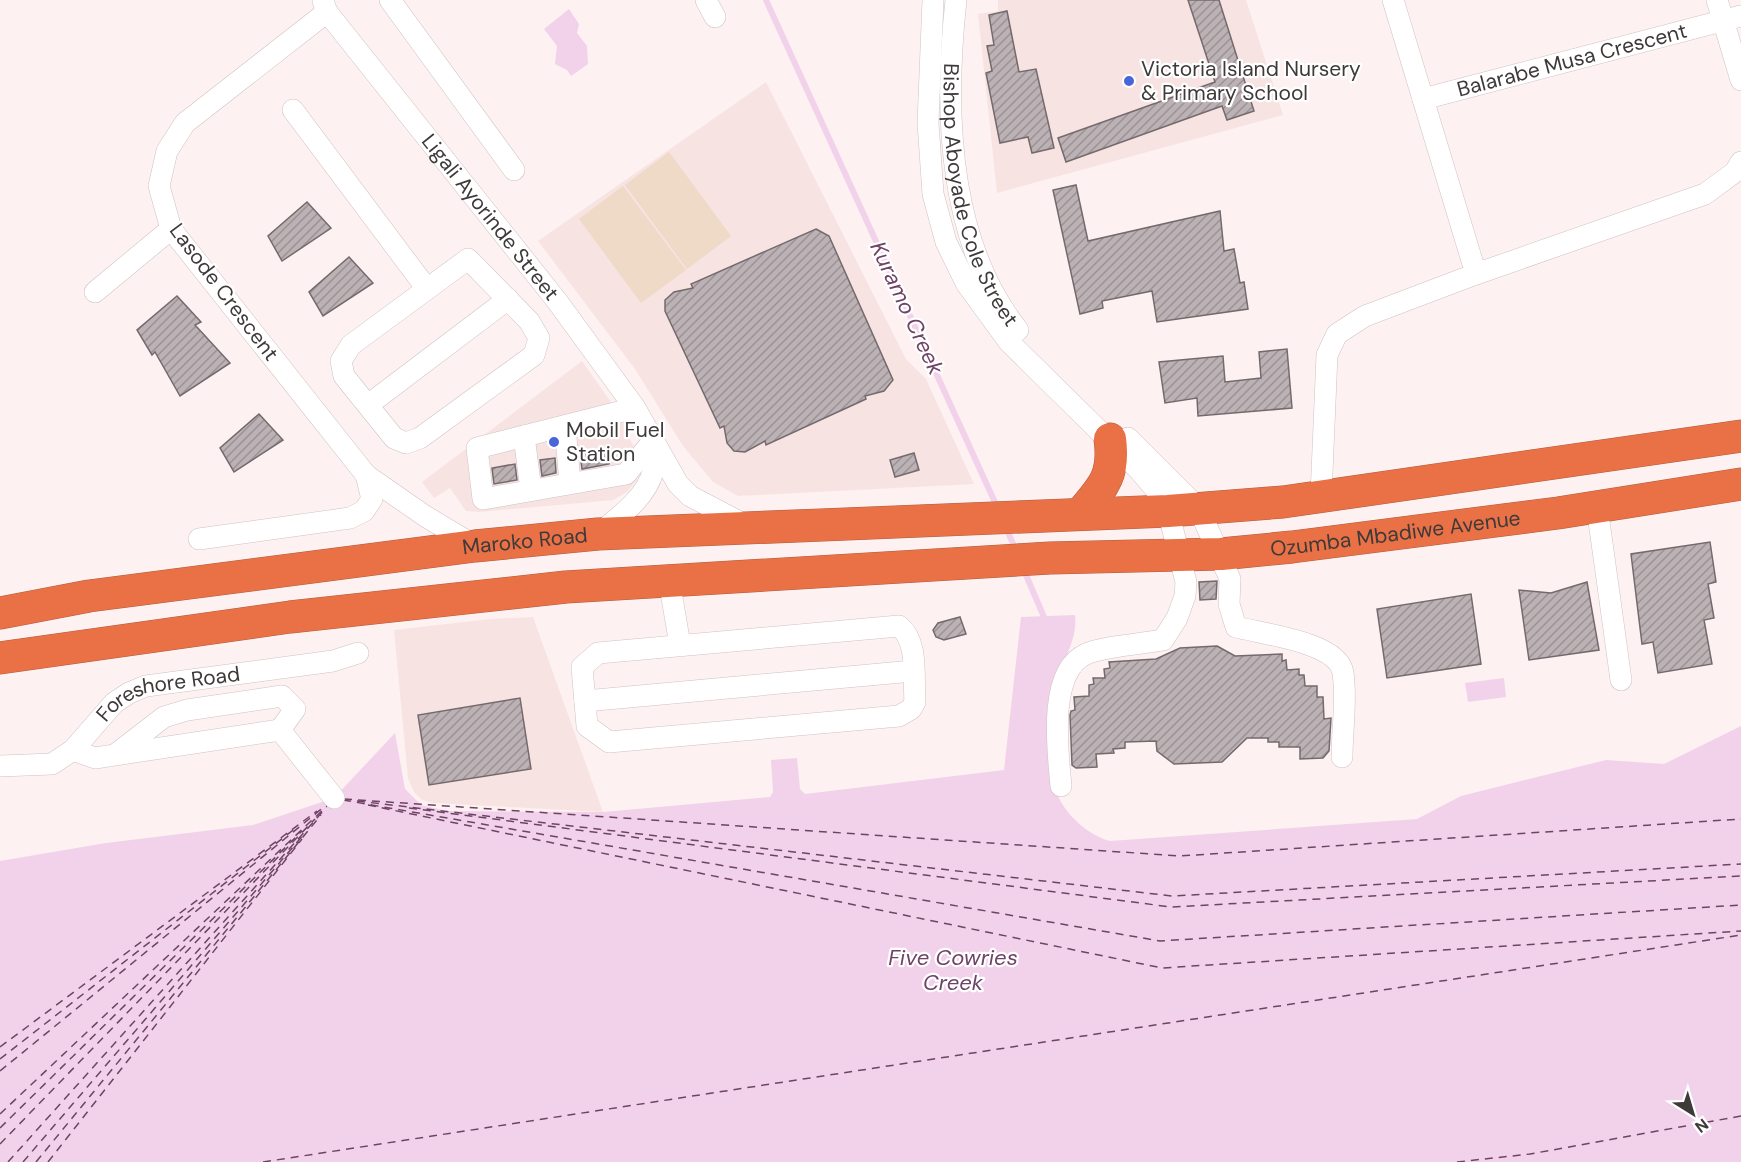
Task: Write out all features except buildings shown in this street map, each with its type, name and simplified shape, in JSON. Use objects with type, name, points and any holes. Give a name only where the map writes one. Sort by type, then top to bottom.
[{"type":"highway","points":[[1066,514],[1184,510],[1321,496],[1741,436]]},
{"type":"highway","points":[[1066,514],[1099,493],[1108,478],[1113,458],[1110,439]]},
{"type":"highway","name":"Ozumba Mbadiwe Avenue","points":[[669,580],[1050,558],[1221,554],[1369,538],[1597,507],[1741,484]]},
{"type":"highway","name":"Maroko Road","points":[[0,613],[89,596],[476,546],[598,534],[1066,514]]},
{"type":"highway","points":[[0,658],[279,618],[474,595],[669,580]]},
{"type":"highway","points":[[0,589],[89,596]]},
{"type":"street","points":[[390,0],[514,170]]},
{"type":"street","name":"Bishop Aboyade Cole Street","points":[[933,0],[928,123],[933,194],[946,242],[966,284],[1010,342],[1110,439],[1156,490],[1184,510]]},
{"type":"street","name":"Bishop Aboyade Cole Street","points":[[956,0],[950,87],[953,144],[964,215],[992,292],[1020,333],[1184,510],[1221,554],[1230,579],[1229,604],[1236,627],[1302,643],[1330,653],[1344,670],[1342,757]]},
{"type":"street","points":[[1393,0],[1476,274]]},
{"type":"street","points":[[1717,0],[1732,18],[1741,80]]},
{"type":"street","name":"Lasode Crescent","points":[[325,6],[185,123],[167,151],[159,186],[171,229],[366,475],[425,516],[476,546]]},
{"type":"street","name":"Ligali Ayorinde Street","points":[[325,6],[556,301],[634,408],[678,484],[690,496],[748,526]]},
{"type":"street","name":"Balarabe Musa Crescent","points":[[1423,99],[1732,18]]},
{"type":"street","points":[[293,110],[427,289]]},
{"type":"street","points":[[1321,496],[1327,355],[1337,334],[1365,316],[1476,274],[1705,194],[1735,172],[1741,162]]},
{"type":"street","points":[[95,292],[171,229]]},
{"type":"street","points":[[468,259],[508,298],[529,321],[539,338],[534,355],[420,438],[406,443],[394,438],[344,376],[340,361],[351,345],[468,259]]},
{"type":"street","points":[[368,405],[508,298]]},
{"type":"street","points":[[529,321],[556,301]]},
{"type":"street","points":[[634,408],[477,448],[483,499],[626,474],[652,442]]},
{"type":"street","points":[[564,426],[570,483]]},
{"type":"street","points":[[524,436],[531,490]]},
{"type":"street","name":"Ligali Ayorinde Street","points":[[598,534],[621,515],[644,489],[653,472],[652,442]]},
{"type":"street","points":[[199,539],[350,518],[364,511],[372,499],[366,475]]},
{"type":"street","points":[[1597,507],[1620,680]]},
{"type":"street","name":"Bishop Aboyade Cole Street","points":[[1061,786],[1056,732],[1063,680],[1086,654],[1163,640],[1177,618],[1185,596],[1186,582],[1181,556],[1184,510]]},
{"type":"street","points":[[669,580],[680,645]]},
{"type":"street","points":[[899,626],[908,633],[912,644],[915,702],[911,709],[899,716],[609,742],[587,726],[582,667],[598,653],[680,645],[899,626]]},
{"type":"street","name":"Foreshore Road","points":[[0,766],[52,764],[73,750],[114,703],[146,686],[333,661],[358,653]]},
{"type":"street","points":[[585,701],[913,671]]},
{"type":"street","points":[[73,750],[95,758],[115,755],[280,730],[295,709],[282,696],[187,710],[164,717],[115,755]]},
{"type":"street","points":[[280,730],[334,798]]},
{"type":"shaded area","name":"Victoria Island Nursery & Primary School","points":[[998,0],[1246,0],[1283,115],[997,193],[978,14],[998,11]]},
{"type":"shaded area","points":[[766,82],[906,359],[926,379],[974,484],[738,496],[713,482],[683,446],[635,369],[538,241]]},
{"type":"shaded area","points":[[669,152],[731,236],[687,269],[625,185]]},
{"type":"shaded area","points":[[623,186],[686,270],[641,303],[579,219]]},
{"type":"shaded area","name":"Mobil Fuel Station","points":[[582,361],[618,412],[636,452],[641,469],[636,481],[627,492],[613,500],[479,512],[466,511],[450,488],[434,498],[422,482]]},
{"type":"shaded area","points":[[533,617],[603,812],[433,803],[422,800],[414,792],[408,778],[394,630],[490,619]]},
{"type":"water","points":[[569,9],[579,24],[577,33],[587,46],[588,64],[571,76],[567,70],[555,64],[557,46],[544,29]]},
{"type":"water","name":"Five Cowries Creek","points":[[1075,615],[1073,639],[1058,688],[1052,775],[1058,797],[1064,807],[1080,825],[1110,841],[1417,819],[1461,796],[1606,760],[1664,764],[1741,726],[1741,1162],[0,1162],[0,861],[106,843],[253,825],[334,798],[395,733],[405,789],[421,805],[447,811],[603,812],[770,797],[773,792],[771,760],[797,758],[800,789],[805,794],[1004,770],[1021,617]]},
{"type":"water","points":[[1504,678],[1506,697],[1468,702],[1465,683]]},
{"type":"waterway","name":"Kuramo Creek","points":[[766,0],[998,509]]},
{"type":"waterway","name":"Kuramo Creek","points":[[1005,526],[1016,550]]},
{"type":"waterway","name":"Kuramo Creek","points":[[1023,568],[1044,617]]},
{"type":"ferry route","points":[[344,799],[1180,856],[1741,819]]},
{"type":"ferry route","points":[[343,800],[1160,941],[1741,905]]},
{"type":"ferry route","points":[[357,801],[1172,896],[1741,864]]},
{"type":"ferry route","points":[[368,805],[1162,968],[1741,931]]},
{"type":"ferry route","points":[[0,1071],[325,806]]},
{"type":"ferry route","points":[[0,1114],[327,806]]},
{"type":"ferry route","points":[[8,1162],[326,808]]},
{"type":"ferry route","points":[[409,808],[1171,907],[1741,876]]},
{"type":"ferry route","points":[[0,1047],[317,811]]},
{"type":"ferry route","points":[[36,1162],[321,815]]},
{"type":"ferry route","points":[[0,1144],[315,819]]},
{"type":"ferry route","points":[[0,1059],[297,827]]},
{"type":"ferry route","points":[[0,1128],[302,831]]},
{"type":"ferry route","points":[[23,1162],[305,833]]},
{"type":"ferry route","points":[[48,1162],[302,839]]},
{"type":"ferry route","points":[[263,1162],[1741,935]]},
{"type":"ferry route","points":[[1457,1162],[1530,1154],[1741,1116]]},
{"type":"place","name":"Victoria Island Nursery & Primary School","points":[[1129,81]]},
{"type":"place","name":"Mobil Fuel Station","points":[[554,442]]}]
